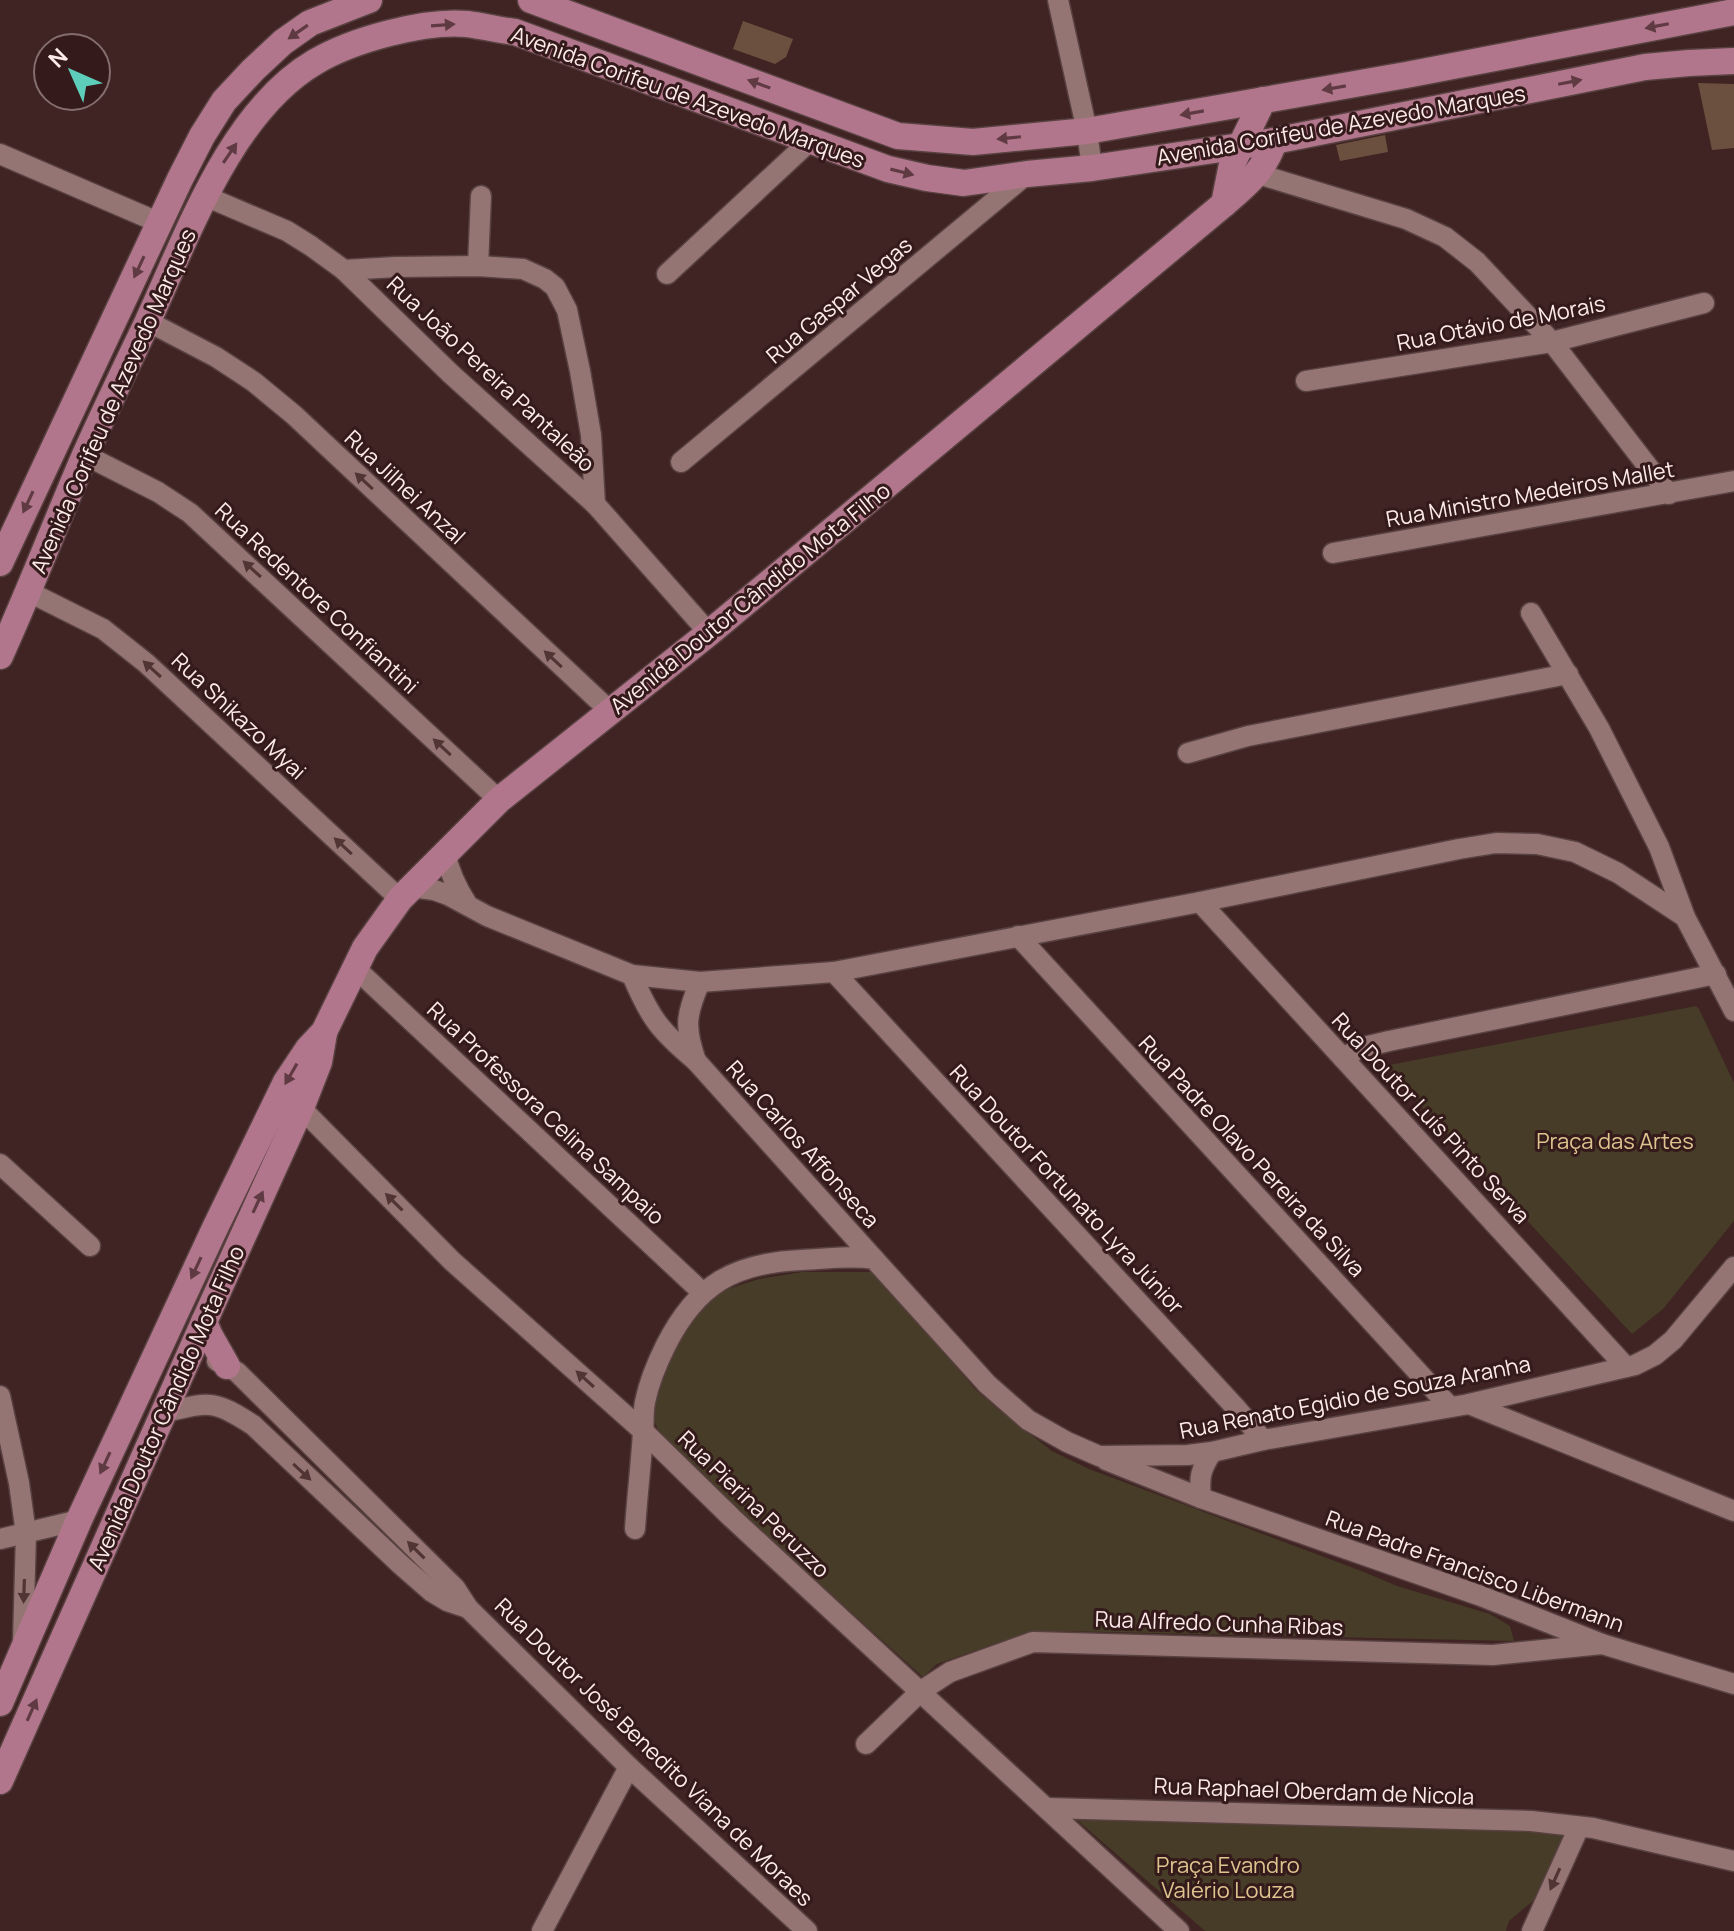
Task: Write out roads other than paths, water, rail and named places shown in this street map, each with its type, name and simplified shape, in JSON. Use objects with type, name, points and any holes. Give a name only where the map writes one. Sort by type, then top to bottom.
[{"type":"main road","name":"Avenida Corifeu de Azevedo Marques","points":[[0,563],[202,136],[224,101],[283,42],[310,23],[368,0]]},
{"type":"main road","name":"Avenida Corifeu de Azevedo Marques","points":[[531,0],[898,136],[973,142],[1087,131],[1406,75],[1734,12]]},
{"type":"main road","name":"Avenida Corifeu de Azevedo Marques","points":[[0,656],[85,455],[213,179],[254,118],[284,85],[314,62],[347,46],[426,27],[465,24],[515,32],[888,169],[964,183],[1274,141],[1645,67],[1734,61]]},
{"type":"main road","points":[[1224,204],[1232,164],[1263,100]]},
{"type":"main road","name":"Avenida Doutor Cândido Mota Filho","points":[[0,1781],[301,1108],[319,1062],[324,1032],[365,948],[406,893],[499,800],[709,633],[1224,204],[1258,174],[1274,141]]},
{"type":"main road","name":"Avenida Doutor Cândido Mota Filho","points":[[0,1703],[79,1520],[286,1082],[308,1049],[324,1032]]},
{"type":"main road","points":[[204,1322],[232,1369]]},
{"type":"main road","points":[[162,1341],[191,1350]]},
{"type":"main road","points":[[125,1422],[159,1423]]},
{"type":"street","points":[[1058,0],[1087,131],[1092,168]]},
{"type":"street","points":[[667,274],[811,140]]},
{"type":"street","points":[[0,154],[160,223]]},
{"type":"street","name":"Rua Gaspar Vegas","points":[[681,462],[1027,174]]},
{"type":"street","points":[[1258,174],[1406,219],[1445,237],[1477,262],[1552,342],[1669,494]]},
{"type":"street","name":"Rua João Pereira Pantaleão","points":[[205,196],[287,231],[344,270],[451,374],[595,504],[709,633]]},
{"type":"street","points":[[478,266],[481,196]]},
{"type":"street","points":[[344,270],[478,266],[523,269],[555,287],[567,310],[591,435],[595,504]]},
{"type":"street","name":"Rua Otávio de Morais","points":[[1306,381],[1552,342],[1704,303]]},
{"type":"street","name":"Rua Jilhei Anzal","points":[[147,321],[216,357],[254,382],[294,415],[611,712]]},
{"type":"street","name":"Rua Redentore Confiantini","points":[[85,455],[158,492],[190,513],[499,800]]},
{"type":"street","name":"Rua Ministro Medeiros Mallet","points":[[1333,553],[1734,481]]},
{"type":"street","name":"Rua Shikazo Myai","points":[[29,592],[103,629],[146,663],[406,893]]},
{"type":"street","points":[[1531,613],[1599,728],[1659,847],[1685,917],[1734,1011]]},
{"type":"street","points":[[1188,753],[1248,736],[1568,674]]},
{"type":"street","points":[[406,893],[434,890],[448,895],[469,908],[632,975],[700,982],[834,972],[1496,843],[1537,844],[1575,852],[1618,873],[1685,917]]},
{"type":"street","points":[[445,852],[456,887],[469,908]]},
{"type":"street","name":"Rua Doutor Luís Pinto Serva","points":[[1200,902],[1626,1367]]},
{"type":"street","name":"Rua Padre Olavo Pereira da Silva","points":[[1018,936],[1459,1406]]},
{"type":"street","name":"Rua Professora Celina Sampaio","points":[[355,968],[703,1293]]},
{"type":"street","name":"Rua Doutor Fortunato Lyra Júnior","points":[[834,972],[1226,1396],[1263,1440]]},
{"type":"street","points":[[1343,1058],[1374,1044],[1716,974]]},
{"type":"street","name":"Rua Carlos Affonseca","points":[[632,975],[650,1016],[665,1034],[696,1061],[874,1259]]},
{"type":"street","name":"Rua Carlos Affonseca","points":[[696,1061],[688,1039],[687,1017],[700,982]]},
{"type":"street","name":"Rua Pierina Peruzzo","points":[[301,1108],[452,1261],[643,1431],[732,1518],[1179,1931]]},
{"type":"street","points":[[0,1164],[90,1246]]},
{"type":"street","points":[[635,1529],[645,1400],[658,1363],[686,1311],[725,1277],[748,1267],[776,1261],[846,1257],[874,1259]]},
{"type":"street","name":"Rua Renato Egidio de Souza Aranha","points":[[874,1259],[987,1384],[1028,1420],[1099,1456],[1212,1452],[1263,1440],[1459,1406],[1635,1365],[1655,1355],[1673,1340],[1734,1267]]},
{"type":"street","name":"Rua Doutor José Benedito Viana de Moraes","points":[[191,1350],[232,1369],[455,1588],[468,1608],[629,1767],[807,1931]]},
{"type":"street","points":[[159,1423],[202,1404],[220,1406],[232,1369]]},
{"type":"street","points":[[0,1396],[19,1483],[26,1534],[23,1648]]},
{"type":"street","name":"Rua Doutor José Benedito Viana de Moraes","points":[[220,1406],[253,1425],[432,1592],[468,1608]]},
{"type":"street","points":[[1459,1406],[1734,1511]]},
{"type":"street","points":[[272,1444],[292,1429]]},
{"type":"street","points":[[1201,1498],[1199,1478],[1212,1452]]},
{"type":"street","points":[[1177,1489],[1180,1468],[1188,1455]]},
{"type":"street","name":"Rua Padre Francisco Libermann","points":[[1099,1456],[1201,1498],[1481,1596],[1602,1644],[1734,1684]]},
{"type":"street","points":[[0,1539],[79,1520]]},
{"type":"street","name":"Rua Alfredo Cunha Ribas","points":[[866,1744],[921,1691],[950,1672],[1033,1642],[1493,1655],[1602,1644]]},
{"type":"street","points":[[542,1931],[629,1767]]},
{"type":"street","name":"Rua Raphael Oberdam de Nicola","points":[[1047,1808],[1531,1821],[1593,1828],[1734,1861]]},
{"type":"street","points":[[1532,1931],[1579,1827]]},
{"type":"park label","name":"Praça das Artes","points":[[1615,1141]]},
{"type":"park label","name":"Praça Evandro Valério Louza","points":[[1228,1878]]}]
